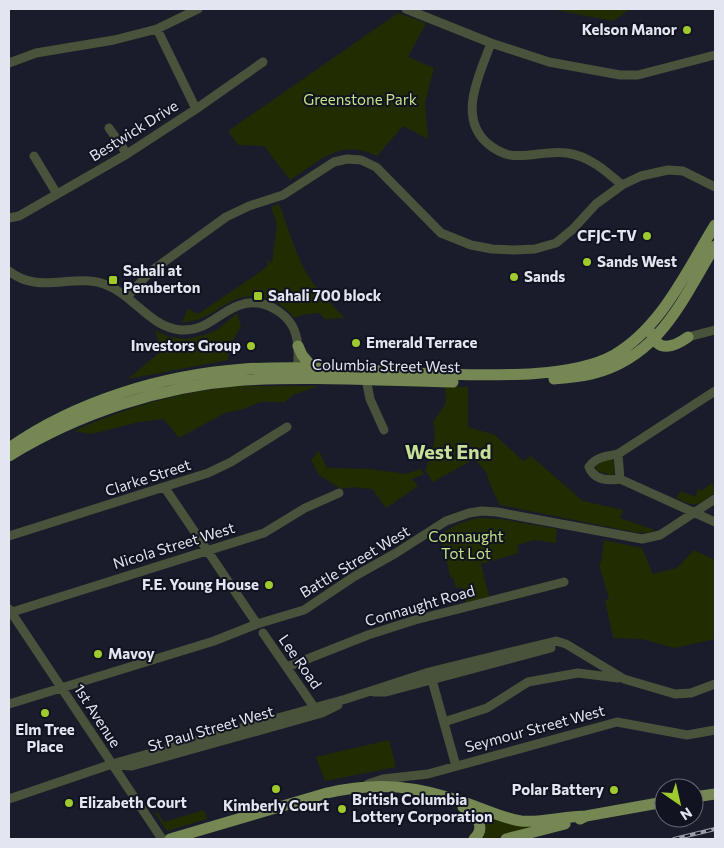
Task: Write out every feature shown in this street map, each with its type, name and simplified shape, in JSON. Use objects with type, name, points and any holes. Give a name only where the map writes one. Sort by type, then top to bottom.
[{"type":"main road","name":"Columbia Street West","points":[[9,456],[84,418],[146,397],[220,383],[297,374],[313,368],[366,376],[552,372],[588,366],[614,355],[629,345],[648,327],[666,304],[715,225]]},
{"type":"main road","name":"Columbia Street West","points":[[9,448],[80,409],[141,387],[217,372],[243,369],[297,374],[509,381],[576,377],[591,374],[619,364],[654,340],[666,325],[715,246]]},
{"type":"main road","points":[[666,325],[667,332],[674,338],[688,338]]},
{"type":"main road","points":[[648,327],[654,340],[662,346],[679,344],[688,338]]},
{"type":"main road","points":[[298,346],[302,355],[313,368]]},
{"type":"main road","name":"Seymour Street West","points":[[170,839],[327,793],[363,786],[402,787],[444,796],[468,803],[497,815],[521,820],[552,820],[572,816],[586,816]]},
{"type":"main road","points":[[444,796],[476,816],[480,828],[479,833],[474,839]]},
{"type":"main road","points":[[506,839],[573,822],[586,816],[654,804]]},
{"type":"street","points":[[9,63],[36,53],[114,40],[157,28],[198,9]]},
{"type":"street","points":[[406,9],[490,43],[549,62],[620,75],[638,75],[715,54]]},
{"type":"street","name":"Bestwick Drive","points":[[9,218],[19,216],[127,154],[196,108],[157,28]]},
{"type":"street","points":[[490,43],[472,99],[472,120],[480,136],[495,150],[511,155],[567,153],[596,163],[622,185]]},
{"type":"street","points":[[196,108],[263,62]]},
{"type":"street","points":[[109,128],[127,154]]},
{"type":"street","points":[[34,156],[58,194]]},
{"type":"street","points":[[127,298],[150,272],[226,217],[249,206],[283,196],[334,162],[347,159],[361,160],[376,167],[441,233],[471,245],[492,249],[535,249],[556,243],[573,229],[596,204],[622,185],[641,176],[668,170],[689,173],[715,187]]},
{"type":"street","points":[[9,271],[15,276],[46,284],[102,283],[127,298],[156,322],[174,329],[183,330],[203,327],[239,306],[249,303],[269,306],[284,314],[293,328],[298,346],[297,374]]},
{"type":"street","points":[[688,338],[715,330]]},
{"type":"street","points":[[366,376],[370,399],[384,430]]},
{"type":"street","points":[[715,392],[618,454],[592,462],[589,467],[597,478],[620,480],[715,522]]},
{"type":"street","name":"Clarke Street","points":[[9,536],[208,473],[231,462],[288,427]]},
{"type":"street","points":[[618,454],[620,480]]},
{"type":"street","points":[[165,488],[257,624]]},
{"type":"street","name":"Nicola Street West","points":[[9,611],[264,533],[305,508],[339,492]]},
{"type":"street","name":"Battle Street West","points":[[9,704],[214,641],[257,624],[304,610],[373,565],[457,516],[482,511],[497,512],[642,539],[660,535],[715,499]]},
{"type":"street","name":"Connaught Road","points":[[287,667],[368,634],[564,582]]},
{"type":"street","name":"1st Avenue","points":[[9,611],[162,839]]},
{"type":"street","name":"Lee Road","points":[[263,634],[314,707]]},
{"type":"street","name":"St Paul Street West","points":[[112,764],[490,656],[556,641],[566,644]]},
{"type":"street","points":[[566,644],[624,679]]},
{"type":"street","name":"St Paul Street West","points":[[366,692],[386,692],[566,644]]},
{"type":"street","points":[[444,722],[487,708],[528,682],[578,673],[624,679],[675,694],[691,693],[715,684]]},
{"type":"street","points":[[432,680],[456,766]]},
{"type":"street","name":"St Paul Street West","points":[[112,764],[132,766],[322,713],[337,706],[346,698]]},
{"type":"street","name":"Seymour Street West","points":[[363,786],[383,779],[428,774],[617,722],[687,734],[715,730]]},
{"type":"street","points":[[9,799],[112,764]]},
{"type":"green space","points":[[551,9],[630,9],[613,21]]},
{"type":"green space","name":"Greenstone Park","points":[[398,13],[426,23],[408,57],[434,68],[425,103],[428,139],[403,126],[377,156],[352,149],[341,150],[321,159],[290,180],[264,146],[238,145],[228,131]]},
{"type":"green space","points":[[279,204],[302,265],[312,281],[345,318],[325,319],[319,313],[302,315],[295,318],[281,305],[255,296],[237,299],[201,318],[182,322],[188,309],[198,314],[260,272],[268,265],[267,259],[272,263],[277,224],[271,207]]},
{"type":"green space","points":[[237,313],[241,327],[229,346],[228,360],[128,379],[159,353],[161,348],[155,330],[169,337],[187,339],[218,329]]},
{"type":"green space","points":[[243,386],[319,386],[293,395],[285,402],[260,402],[243,409],[225,413],[179,438],[164,419],[139,422],[91,434],[74,431],[115,414],[156,401],[220,388]]},
{"type":"green space","points":[[445,387],[468,387],[468,427],[495,435],[523,461],[531,456],[583,501],[623,510],[620,518],[655,530],[639,533],[500,505],[489,482],[487,473],[474,459],[433,482],[425,470],[435,434],[433,422],[446,403]]},
{"type":"green space","points":[[319,451],[327,468],[370,469],[406,474],[420,469],[424,474],[412,479],[418,486],[386,508],[372,489],[354,487],[341,489],[319,475],[311,460]]},
{"type":"green space","points":[[610,458],[614,462],[614,475],[596,470],[596,465]]},
{"type":"green space","points":[[712,483],[715,493],[700,503],[689,504],[676,498],[681,491],[695,497],[699,488],[701,491]]},
{"type":"green space","name":"Connaught Tot Lot","points":[[476,518],[501,519],[557,529],[556,543],[535,540],[517,545],[519,553],[481,564],[489,596],[466,603],[462,587],[456,588],[453,577],[451,578],[439,535],[458,524]]},
{"type":"green space","points":[[604,540],[642,548],[653,574],[677,568],[694,550],[715,560],[715,639],[674,648],[642,639],[613,638],[605,600],[609,599],[599,564],[601,562]]},
{"type":"green space","points":[[389,740],[396,767],[325,781],[316,757]]},
{"type":"green space","points":[[204,810],[207,819],[167,831],[154,812],[158,813],[164,822]]},
{"type":"green space","points":[[486,815],[540,826],[491,839],[483,839],[486,828],[484,818]]},
{"type":"railway","points":[[674,839],[715,829]]},
{"type":"place","name":"Kelson Manor","points":[[687,30]]},
{"type":"place","name":"CFJC-TV","points":[[647,236]]},
{"type":"place","name":"Sands West","points":[[587,262]]},
{"type":"place","name":"Sands","points":[[514,277]]},
{"type":"place","name":"Sahali at Pemberton","points":[[113,280]]},
{"type":"place","name":"Sahali 700 block","points":[[258,296]]},
{"type":"place","name":"Emerald Terrace","points":[[356,343]]},
{"type":"place","name":"Investors Group","points":[[251,346]]},
{"type":"place","name":"F.E. Young House","points":[[269,585]]},
{"type":"place","name":"Mavoy","points":[[98,654]]},
{"type":"place","name":"Elm Tree Place","points":[[45,713]]},
{"type":"place","name":"Kimberly Court","points":[[276,789]]},
{"type":"place","name":"Polar Battery","points":[[614,790]]},
{"type":"place","name":"Elizabeth Court","points":[[69,803]]},
{"type":"place","name":"British Columbia Lottery Corporation","points":[[342,809]]},
{"type":"district","name":"West End","points":[[448,452]]}]
